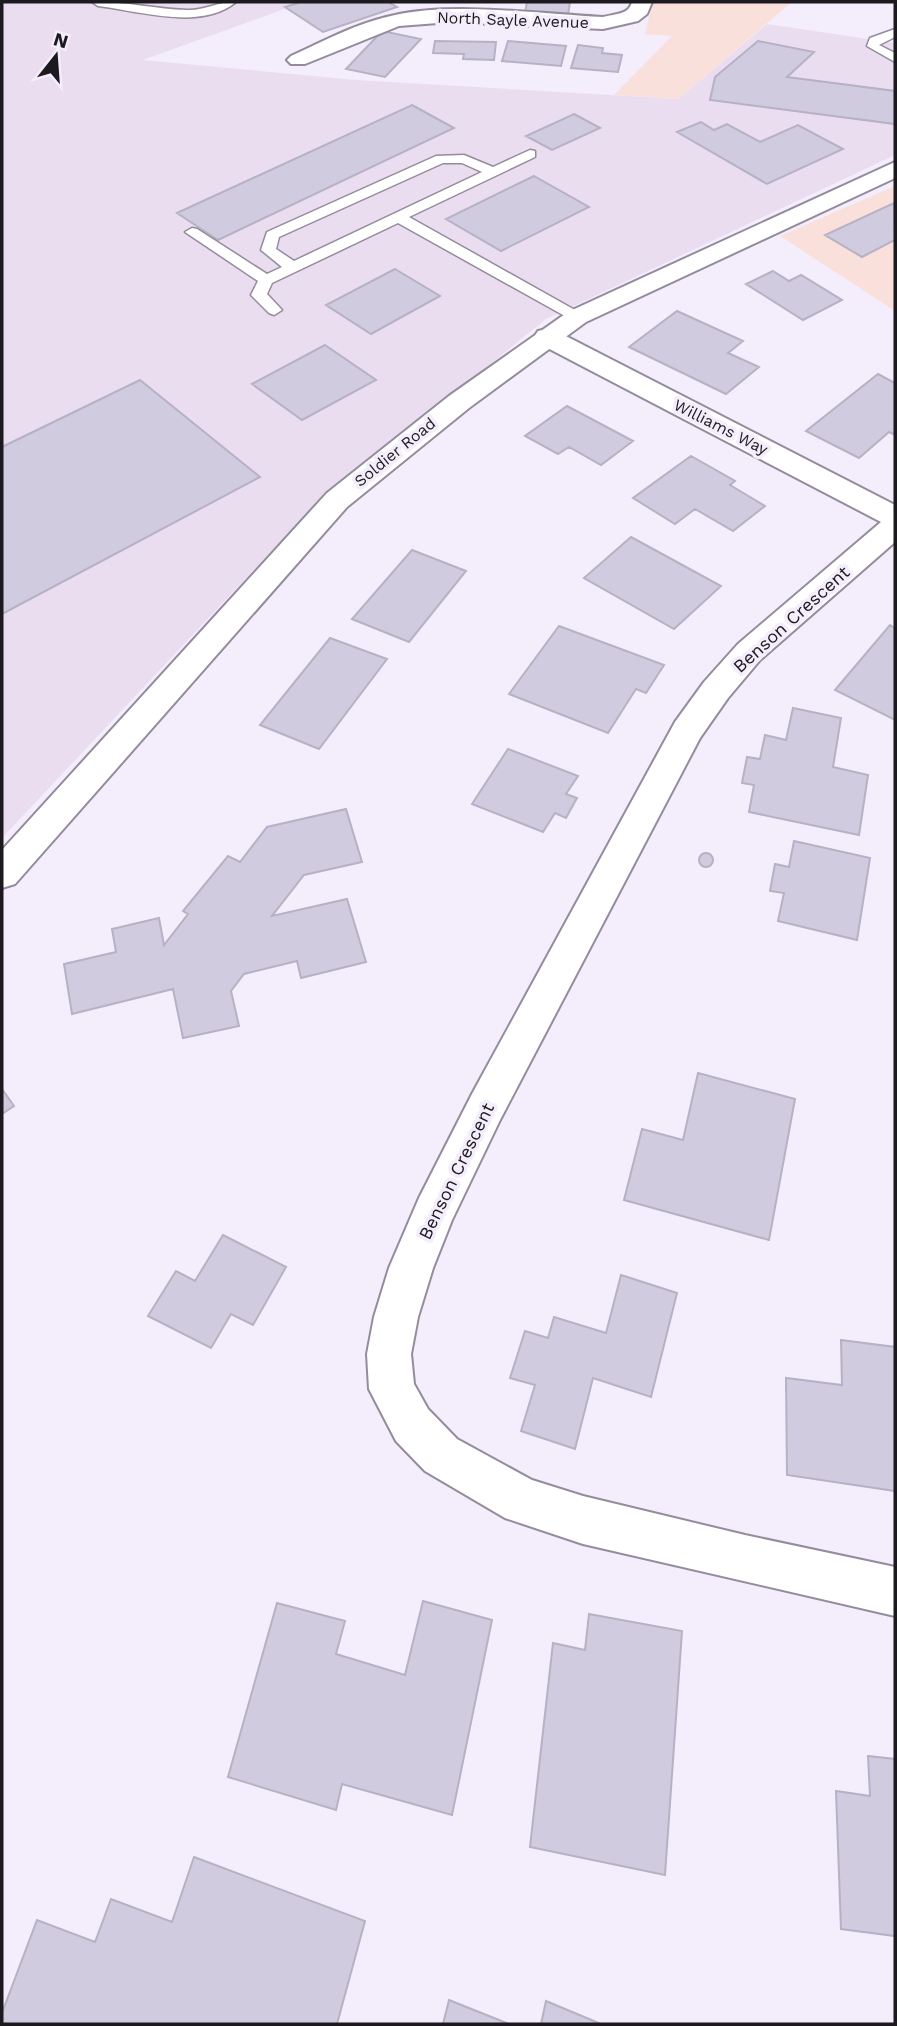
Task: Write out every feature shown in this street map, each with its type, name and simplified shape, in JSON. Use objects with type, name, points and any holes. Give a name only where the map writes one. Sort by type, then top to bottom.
[{"type":"street","name":"North Sayle Avenue","points":[[298,60],[377,26],[398,20],[451,16],[603,23],[631,17],[640,10],[642,2]]},
{"type":"street","name":"Soldier Road","points":[[2,874],[337,500],[459,402],[577,317],[895,169]]},
{"type":"street","name":"Williams Way","points":[[547,337],[895,517]]},
{"type":"street","name":"Benson Crescent","points":[[895,526],[749,652],[716,690],[687,731],[486,1107],[434,1212],[411,1268],[396,1317],[389,1354],[392,1389],[412,1425],[441,1455],[522,1501],[583,1520],[895,1591]]},
{"type":"lane","points":[[98,2],[188,14],[204,12],[230,2]]},
{"type":"lane","points":[[895,33],[874,41],[873,46],[895,58]]},
{"type":"lane","points":[[274,310],[260,295],[267,280],[530,154]]},
{"type":"lane","points":[[293,267],[268,250],[272,235],[441,159],[464,159],[494,173]]},
{"type":"lane","points":[[400,218],[577,317]]},
{"type":"lane","points":[[192,232],[267,280]]},
{"type":"shaded area","points":[[2,2],[304,2],[143,60],[356,80],[678,99],[767,24],[895,43],[895,155],[546,319],[310,510],[2,838]]},
{"type":"shaded area","points":[[653,2],[792,2],[678,99],[614,95],[672,36],[645,34]]},
{"type":"shaded area","points":[[895,186],[895,311],[780,236]]},
{"type":"building","points":[[301,2],[388,2],[397,7],[323,32],[285,7]]},
{"type":"building","points":[[527,2],[570,2],[568,15],[525,13]]},
{"type":"building","points":[[382,31],[421,39],[385,77],[346,69]]},
{"type":"building","points":[[435,41],[496,42],[494,60],[463,59],[464,54],[433,53]]},
{"type":"building","points":[[508,41],[566,46],[561,66],[502,61]]},
{"type":"building","points":[[758,41],[814,52],[787,77],[895,91],[895,124],[710,100],[715,77]]},
{"type":"building","points":[[578,45],[603,48],[602,53],[622,55],[618,72],[571,68]]},
{"type":"building","points":[[412,105],[454,128],[218,240],[177,213]]},
{"type":"building","points":[[574,114],[600,128],[552,150],[526,136]]},
{"type":"building","points":[[701,122],[714,130],[727,124],[760,142],[798,125],[843,149],[767,184],[677,132]]},
{"type":"building","points":[[534,176],[589,207],[501,251],[446,219]]},
{"type":"building","points":[[894,203],[895,240],[862,257],[825,235]]},
{"type":"building","points":[[395,269],[440,296],[371,334],[326,305]]},
{"type":"building","points":[[773,271],[789,281],[801,275],[842,300],[803,320],[746,284]]},
{"type":"building","points":[[677,311],[743,341],[728,353],[759,367],[726,394],[629,347]]},
{"type":"building","points":[[325,345],[376,380],[302,420],[252,384]]},
{"type":"building","points":[[878,374],[895,383],[895,435],[889,432],[859,458],[806,431]]},
{"type":"building","points":[[140,380],[260,477],[2,614],[2,447]]},
{"type":"building","points":[[567,406],[633,441],[601,465],[569,447],[558,454],[525,436]]},
{"type":"building","points":[[691,456],[735,481],[730,485],[765,506],[733,531],[695,509],[675,524],[633,498]]},
{"type":"building","points":[[631,537],[721,586],[674,629],[584,578]]},
{"type":"building","points":[[412,550],[466,571],[409,642],[352,619]]},
{"type":"building","points":[[890,625],[895,628],[895,720],[835,690]]},
{"type":"building","points":[[559,626],[664,665],[646,693],[636,689],[608,733],[509,694]]},
{"type":"building","points":[[330,638],[387,659],[319,749],[260,725]]},
{"type":"building","points":[[793,708],[841,718],[833,767],[868,775],[859,835],[749,812],[754,785],[742,783],[747,757],[760,759],[765,735],[786,740]]},
{"type":"building","points":[[508,749],[578,776],[566,794],[577,798],[566,818],[555,813],[543,832],[472,804]]},
{"type":"building","points":[[346,809],[362,862],[304,875],[272,916],[347,899],[366,962],[301,978],[297,961],[244,974],[231,991],[239,1026],[183,1038],[173,989],[72,1014],[64,964],[116,952],[112,929],[159,918],[164,945],[188,914],[183,911],[228,856],[240,862],[267,827]]},
{"type":"building","points":[[794,841],[870,858],[857,940],[778,921],[784,893],[770,891],[775,864],[789,867]]},
{"type":"building","points":[[706,853],[711,855],[711,865],[706,867],[701,865],[699,860],[701,855]]},
{"type":"building","points":[[698,1073],[795,1099],[769,1240],[624,1200],[642,1129],[683,1140]]},
{"type":"building","points":[[2,1089],[14,1106],[2,1114]]},
{"type":"building","points":[[223,1235],[286,1267],[253,1325],[231,1314],[211,1348],[148,1316],[176,1271],[195,1281]]},
{"type":"building","points":[[621,1275],[677,1293],[651,1397],[593,1378],[575,1449],[521,1431],[535,1385],[510,1378],[525,1331],[548,1338],[554,1317],[606,1333]]},
{"type":"building","points":[[841,1340],[895,1347],[895,1491],[787,1475],[786,1378],[842,1385]]},
{"type":"building","points":[[423,1601],[492,1620],[452,1815],[342,1784],[336,1810],[228,1777],[277,1603],[345,1621],[336,1654],[405,1675]]},
{"type":"building","points":[[589,1614],[682,1631],[665,1875],[530,1847],[553,1643],[585,1650]]},
{"type":"building","points":[[868,1756],[895,1759],[895,1936],[841,1929],[836,1791],[870,1796]]},
{"type":"building","points":[[194,1857],[365,1921],[337,2024],[2,2024],[2,2013],[37,1920],[95,1942],[111,1899],[172,1922]]},
{"type":"building","points":[[449,2000],[509,2024],[443,2024]]},
{"type":"building","points":[[546,2001],[601,2024],[541,2024]]}]
